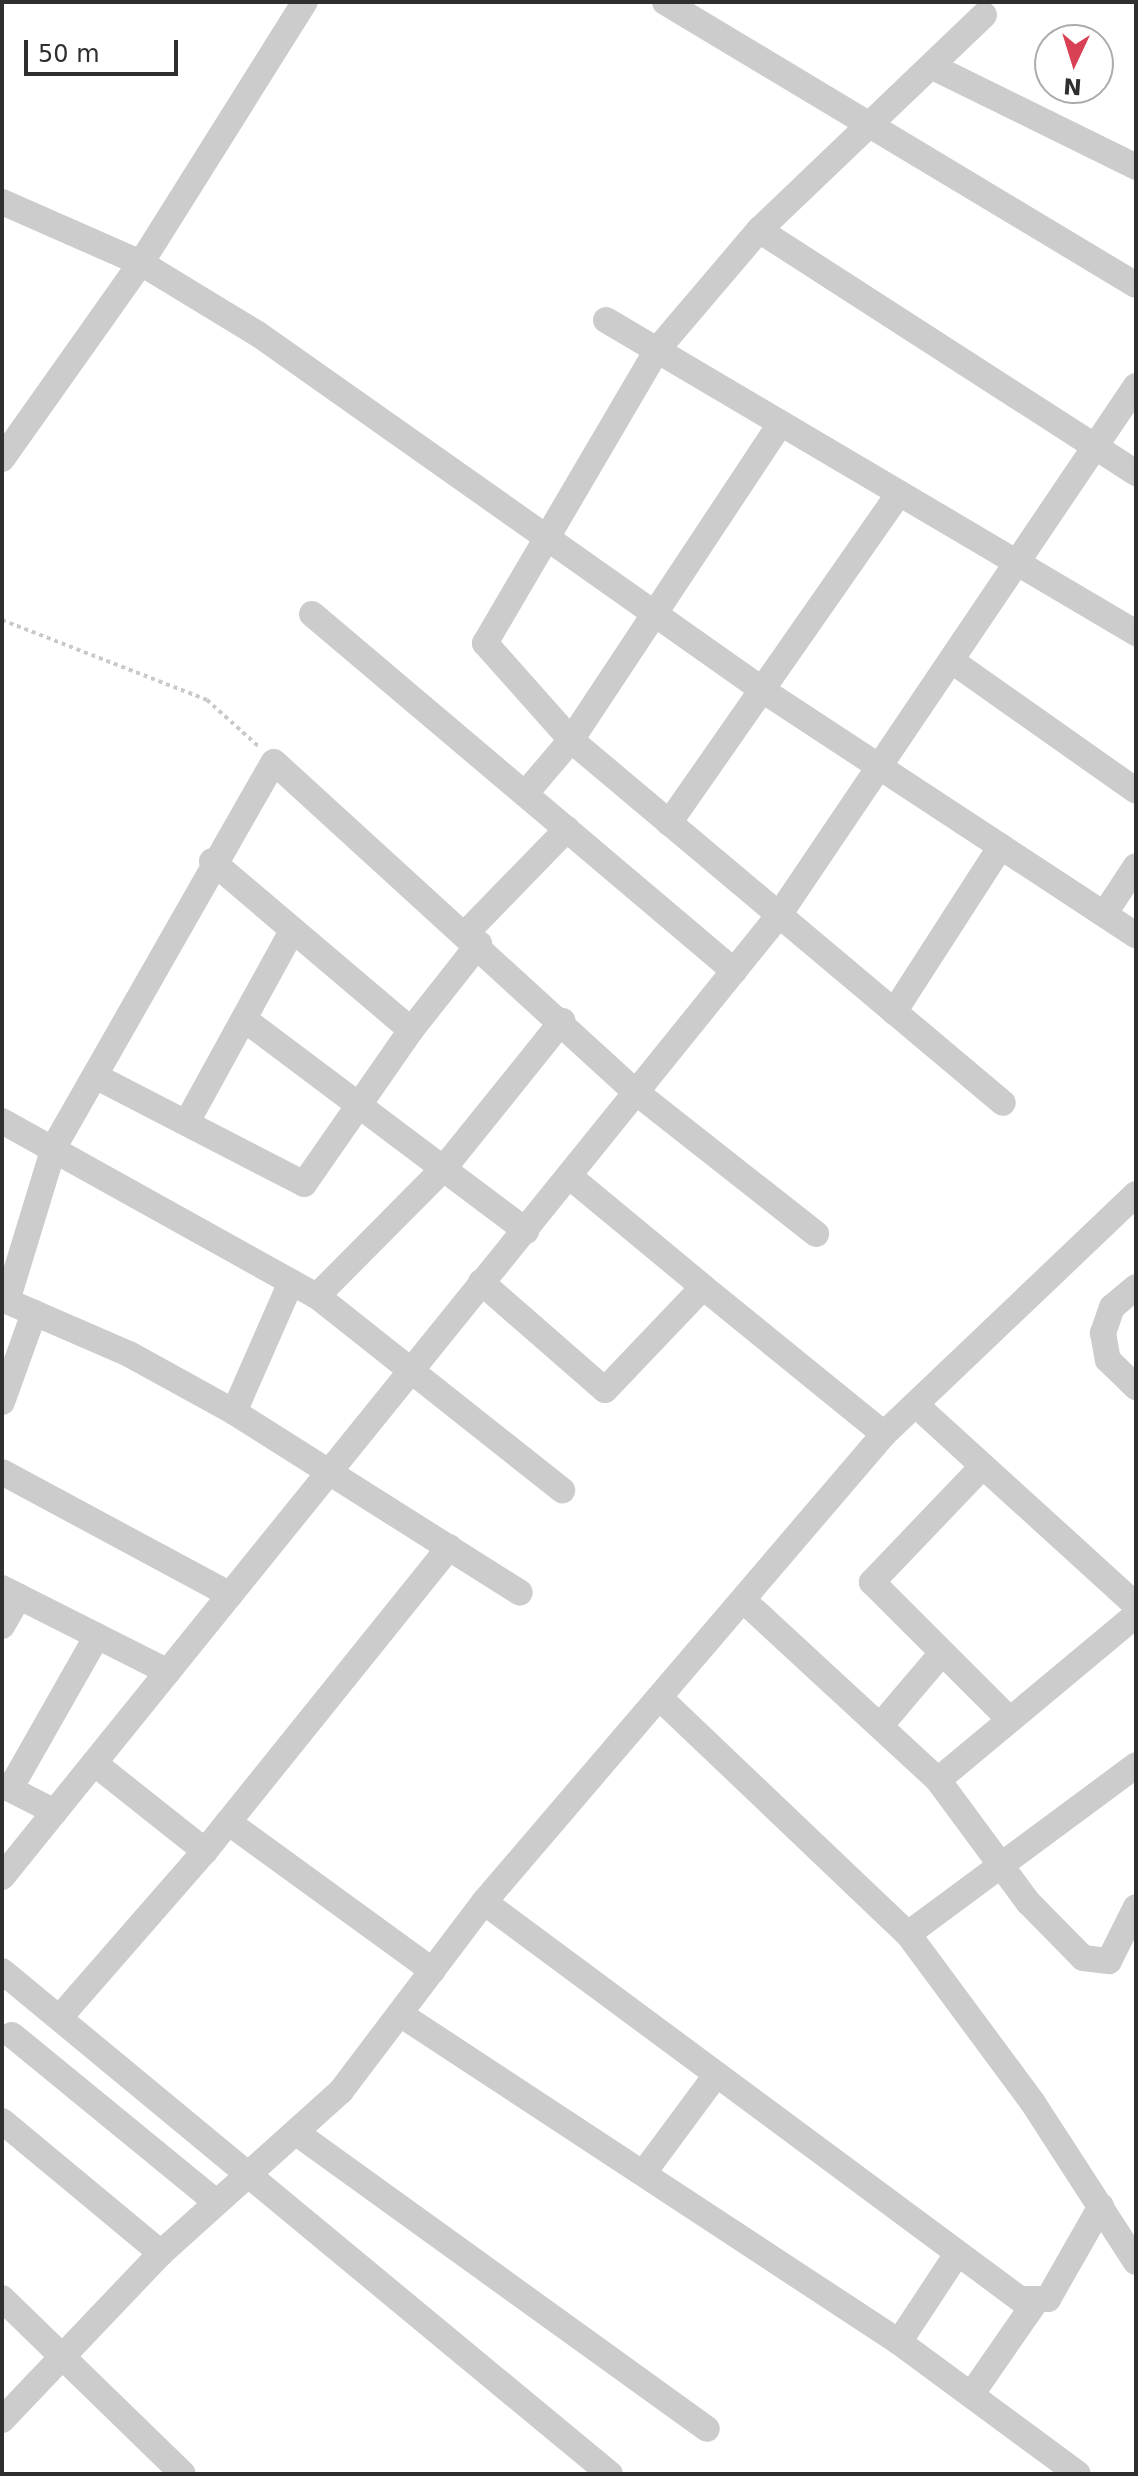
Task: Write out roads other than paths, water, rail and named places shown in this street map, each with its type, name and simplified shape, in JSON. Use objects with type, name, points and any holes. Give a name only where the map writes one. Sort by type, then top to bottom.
[{"type":"street","points":[[2,459],[141,263],[305,2]]},
{"type":"street","points":[[671,3],[1136,285]]},
{"type":"street","points":[[984,15],[866,122],[759,230],[657,350],[543,537],[485,643],[571,740],[1003,1103]]},
{"type":"street","points":[[931,66],[1136,167]]},
{"type":"street","points":[[2,202],[141,263],[258,334],[764,691],[880,764],[1136,935]]},
{"type":"street","points":[[759,230],[1136,473]]},
{"type":"street","points":[[606,320],[1136,633]]},
{"type":"street","points":[[2,1877],[331,1471],[411,1366],[526,1231],[779,915],[1136,386]]},
{"type":"street","points":[[525,794],[571,740],[781,423]]},
{"type":"street","points":[[669,823],[764,691],[899,493]]},
{"type":"street","points":[[312,614],[734,971]]},
{"type":"street","points":[[952,661],[1136,791]]},
{"type":"street","points":[[520,1593],[234,1412],[5,1300],[54,1147],[212,861],[274,762],[562,1021],[637,1093],[816,1234]]},
{"type":"street","points":[[95,1076],[304,1184],[472,939],[567,829]]},
{"type":"street","points":[[894,1012],[1001,846]]},
{"type":"street","points":[[212,861],[291,933],[411,1030]]},
{"type":"street","points":[[1105,913],[1136,866]]},
{"type":"street","points":[[187,1122],[291,933]]},
{"type":"street","points":[[244,1019],[361,1103],[526,1231]]},
{"type":"street","points":[[317,1296],[444,1168],[562,1021]]},
{"type":"street","points":[[2,1121],[54,1147],[317,1296],[411,1366],[562,1490]]},
{"type":"street","points":[[569,1176],[884,1434]]},
{"type":"street","points":[[2,2420],[161,2253],[216,2202],[250,2179],[298,2134],[400,2014],[484,1902],[662,1700],[884,1434],[1136,1194]]},
{"type":"street","points":[[234,1412],[291,1282]]},
{"type":"street","points":[[481,1282],[605,1390],[703,1287]]},
{"type":"street","points":[[1136,1287],[1112,1307],[1103,1333],[1108,1360],[1136,1387]]},
{"type":"street","points":[[2,1402],[34,1313]]},
{"type":"street","points":[[916,1405],[981,1468],[1136,1605]]},
{"type":"street","points":[[981,1468],[872,1578],[941,1654],[1010,1720]]},
{"type":"street","points":[[2,1472],[230,1595]]},
{"type":"street","points":[[61,2016],[205,1851],[449,1547]]},
{"type":"street","points":[[2,1626],[10,1592],[168,1672]]},
{"type":"street","points":[[743,1600],[938,1780],[1048,1925],[1095,1965],[1109,1961],[1136,1907]]},
{"type":"street","points":[[938,1780],[1136,1615]]},
{"type":"street","points":[[55,1812],[6,1787],[97,1636]]},
{"type":"street","points":[[880,1726],[941,1654]]},
{"type":"street","points":[[662,1700],[908,1934],[1101,2206],[1136,2262]]},
{"type":"street","points":[[94,1763],[205,1851]]},
{"type":"street","points":[[908,1934],[1136,1765]]},
{"type":"street","points":[[228,1822],[433,1971]]},
{"type":"street","points":[[484,1902],[713,2079],[957,2254],[1034,2304]]},
{"type":"street","points":[[2,1971],[61,2016],[250,2179],[610,2474]]},
{"type":"street","points":[[38,1999],[7,2041],[216,2202]]},
{"type":"street","points":[[400,2014],[645,2171],[899,2342],[1078,2474]]},
{"type":"street","points":[[645,2171],[713,2079]]},
{"type":"street","points":[[2,2121],[161,2253]]},
{"type":"street","points":[[298,2134],[707,2429]]},
{"type":"street","points":[[971,2395],[1034,2304],[1048,2299],[1101,2206]]},
{"type":"street","points":[[899,2342],[957,2254]]},
{"type":"street","points":[[2,2298],[65,2352],[183,2474]]}]
